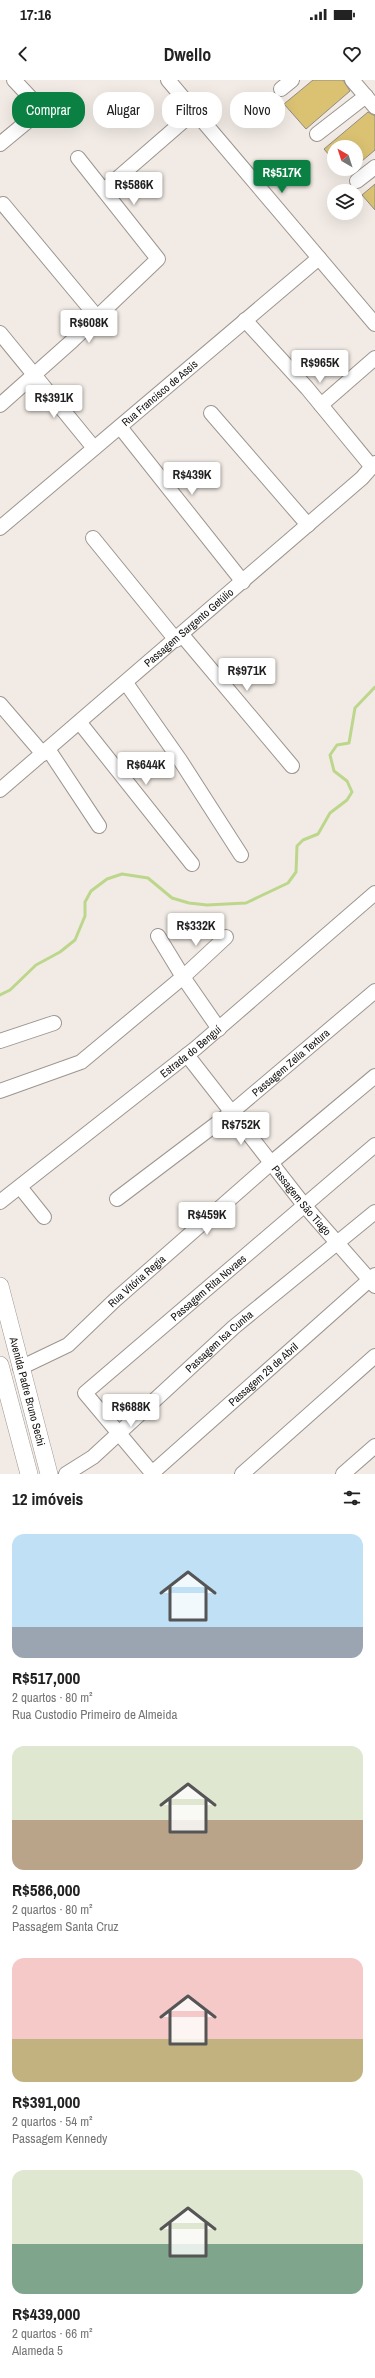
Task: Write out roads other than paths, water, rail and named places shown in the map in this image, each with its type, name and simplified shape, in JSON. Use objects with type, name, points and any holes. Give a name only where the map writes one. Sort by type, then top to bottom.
[{"type":"main road","name":"Avenida Padre Bruno Sechi","points":[[0,1286],[20,1368],[49,1474]]},
{"type":"main road","name":"Avenida Padre Bruno Sechi","points":[[0,1365],[29,1474]]},
{"type":"street","points":[[0,144],[47,106],[14,80]]},
{"type":"street","points":[[168,80],[178,92]]},
{"type":"street","points":[[317,134],[370,101],[352,80]]},
{"type":"street","points":[[104,190],[175,128]]},
{"type":"street","points":[[209,128],[375,324]]},
{"type":"street","points":[[0,405],[158,261],[157,256],[78,158]]},
{"type":"street","points":[[357,181],[375,167]]},
{"type":"street","points":[[3,204],[97,317]]},
{"type":"street","name":"Rua Francisco de Assis","points":[[0,528],[319,258]]},
{"type":"street","points":[[245,320],[374,465]]},
{"type":"street","points":[[0,333],[94,448]]},
{"type":"street","points":[[321,405],[375,358]]},
{"type":"street","points":[[211,413],[308,525]]},
{"type":"street","points":[[120,427],[243,582]]},
{"type":"street","name":"Passagem Sargento Getúlio","points":[[0,790],[179,638],[374,465]]},
{"type":"street","points":[[93,538],[292,766]]},
{"type":"street","points":[[126,683],[180,760],[241,855]]},
{"type":"street","points":[[0,704],[46,751],[99,826]]},
{"type":"street","points":[[80,723],[192,864]]},
{"type":"street","name":"Estrada do Benguí","points":[[0,1202],[219,1029],[375,893]]},
{"type":"street","points":[[158,936],[183,977],[219,1029]]},
{"type":"street","points":[[0,1091],[81,1062],[183,977],[226,937]]},
{"type":"street","name":"Passagem Zelia Textura","points":[[117,1199],[232,1112],[371,994]]},
{"type":"street","points":[[0,1042],[54,1023]]},
{"type":"street","name":"Passagem São Tiago","points":[[187,1055],[304,1205],[337,1243],[373,1280]]},
{"type":"street","name":"Rua Vitória Regia","points":[[20,1368],[68,1346],[115,1300],[270,1163],[375,1076]]},
{"type":"street","name":"Passagem Rita Novaes","points":[[119,1434],[89,1400],[85,1393],[89,1388],[375,1145]]},
{"type":"street","points":[[20,1187],[44,1217]]},
{"type":"street","name":"Passagem Isa Cunha","points":[[66,1474],[93,1457],[234,1327],[375,1212]]},
{"type":"street","name":"Passagem 29 de Abril","points":[[152,1474],[373,1280]]},
{"type":"street","points":[[242,1474],[375,1356]]},
{"type":"street","points":[[119,1434],[152,1474]]},
{"type":"street","points":[[343,1474],[375,1446]]},
{"type":"waterway","points":[[0,995],[10,990],[36,965],[60,952],[75,940],[85,916],[85,902],[91,891],[107,879],[122,874],[148,878],[172,898],[189,903],[207,905],[246,903],[288,883],[296,872],[297,846],[303,840],[318,834],[330,813],[347,800],[352,792],[347,781],[334,771],[330,755],[337,745],[349,743],[355,708],[375,687]]}]
